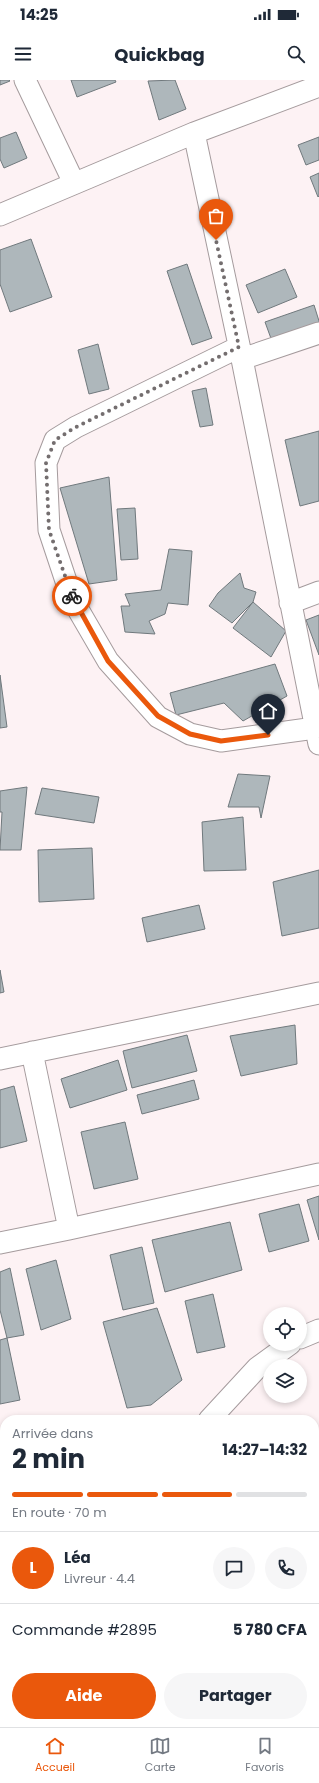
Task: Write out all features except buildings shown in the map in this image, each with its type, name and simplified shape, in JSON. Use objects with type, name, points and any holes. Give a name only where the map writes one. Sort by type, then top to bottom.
[{"type":"street","points":[[25,80],[74,183]]},
{"type":"street","points":[[0,215],[194,133],[319,86]]},
{"type":"street","points":[[194,133],[240,353],[317,736],[221,741],[190,734],[158,716],[108,661],[72,599],[49,530],[46,463],[55,440],[76,427],[240,353],[319,333]]},
{"type":"street","points":[[290,603],[319,592]]},
{"type":"street","points":[[0,1060],[32,1052],[319,993]]},
{"type":"street","points":[[32,1052],[69,1229]]},
{"type":"street","points":[[0,1243],[319,1174]]},
{"type":"street","points":[[307,1335],[319,1330]]},
{"type":"street","points":[[214,1415],[258,1368],[281,1351]]},
{"type":"way so far","points":[[72,596],[49,530],[46,463],[55,440],[76,427],[239,347],[216,240]]},
{"type":"route","points":[[72,596],[72,599],[108,661],[158,716],[190,734],[221,741],[268,735]]}]
